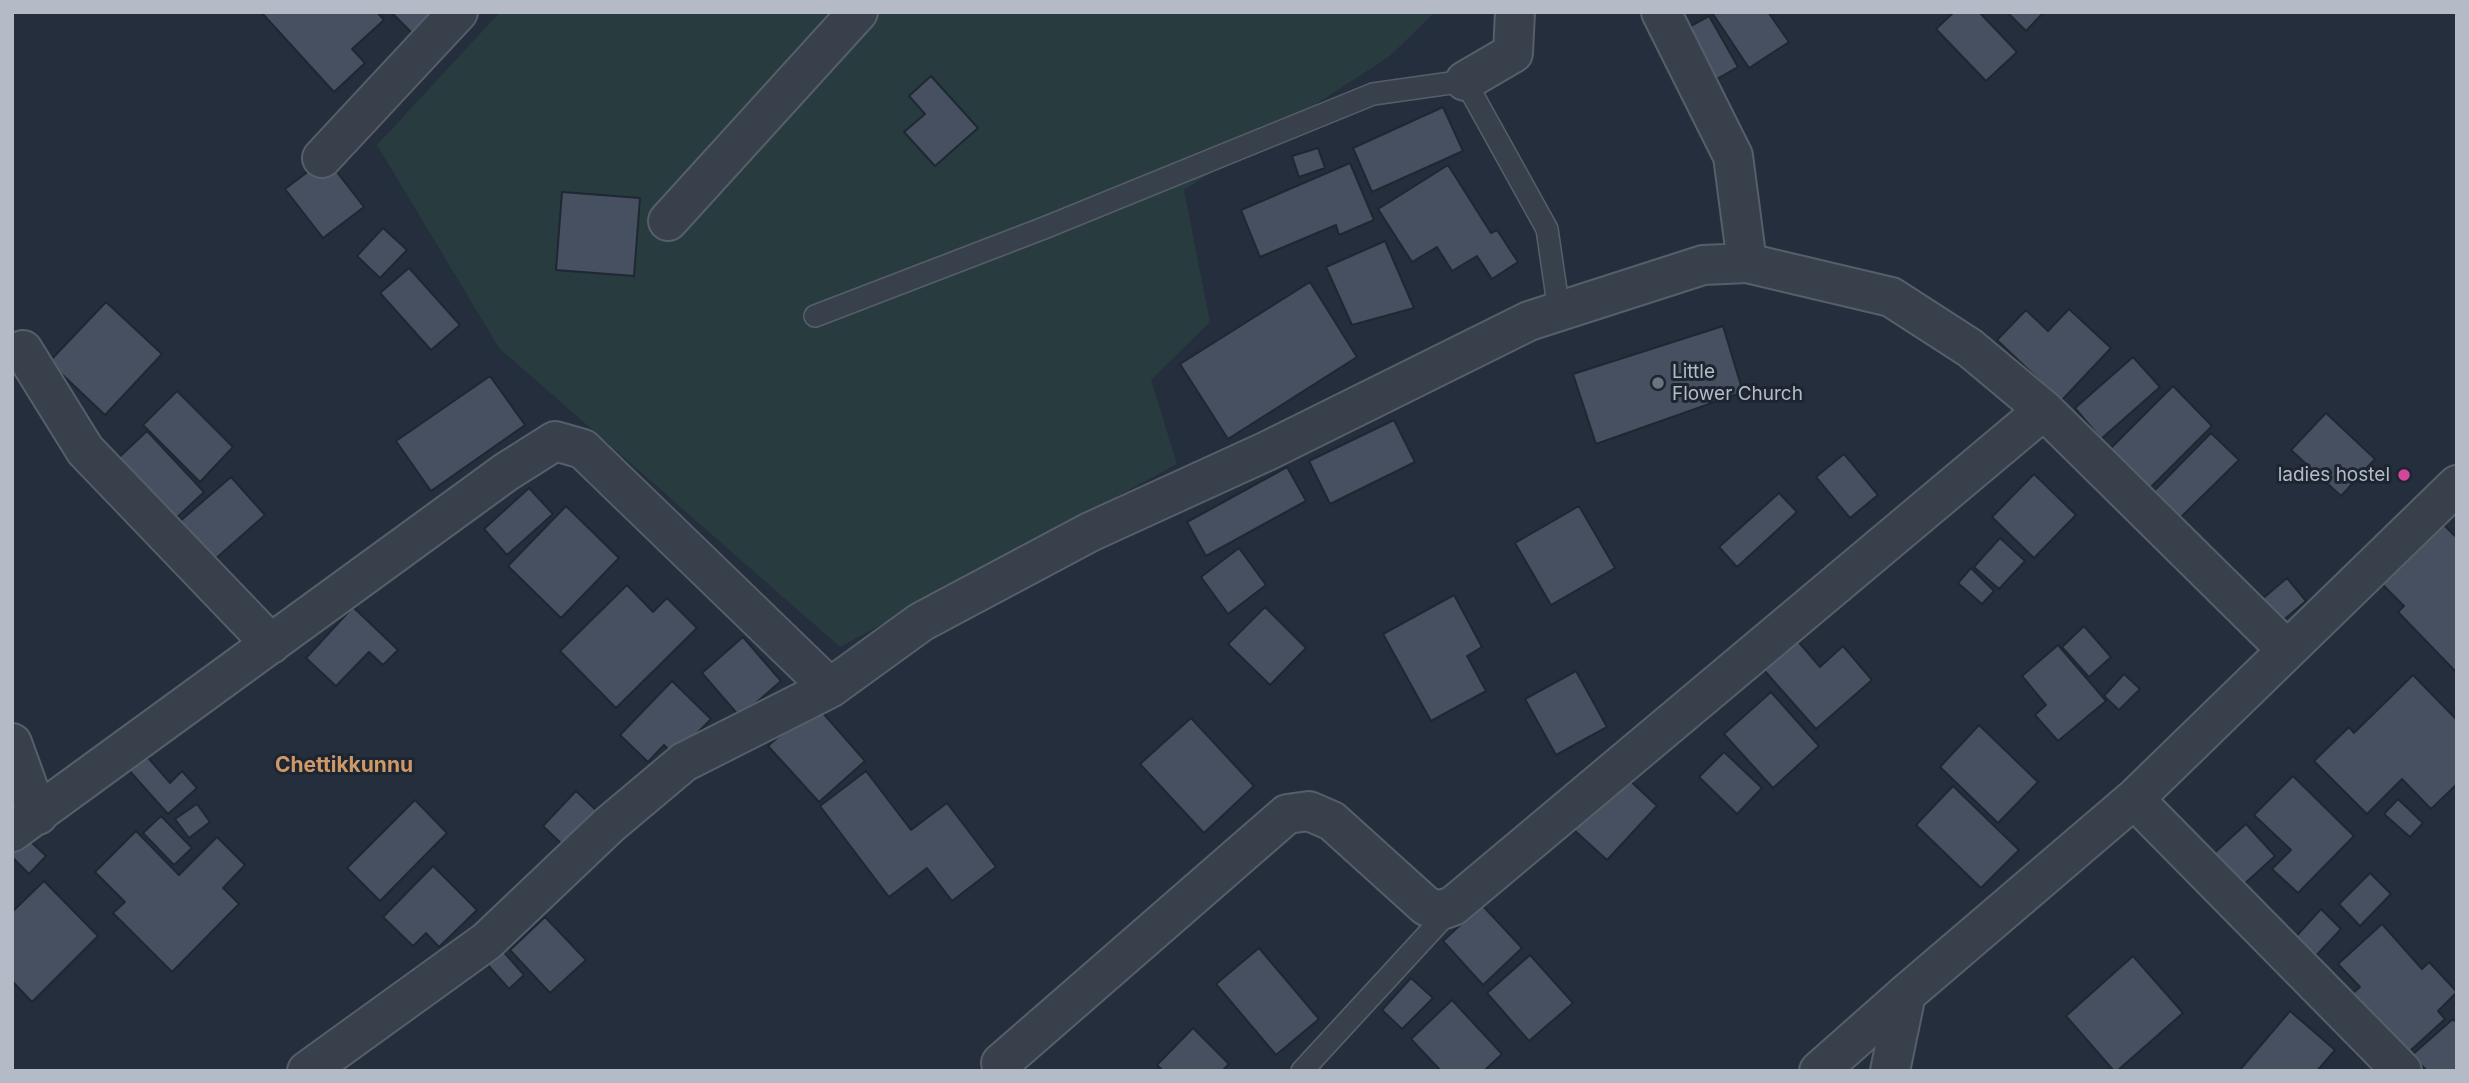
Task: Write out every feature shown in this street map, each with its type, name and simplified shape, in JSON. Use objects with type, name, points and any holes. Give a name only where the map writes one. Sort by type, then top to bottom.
[{"type":"street","points":[[322,158],[458,12]]},
{"type":"street","points":[[668,221],[858,12]]},
{"type":"street","points":[[1465,81],[1513,52],[1515,12]]},
{"type":"street","points":[[1661,12],[1733,156],[1747,263]]},
{"type":"street","points":[[307,1071],[487,941],[609,825],[684,762],[830,688],[921,622],[1090,532],[1266,451],[1530,321],[1703,265],[1747,263],[1891,297],[1970,348],[2044,410],[2287,650]]},
{"type":"street","points":[[23,350],[85,450],[271,644]]},
{"type":"street","points":[[1001,1063],[1287,814],[1309,811],[1332,821],[1426,906],[1438,911],[1453,906],[2044,410]]},
{"type":"street","points":[[12,743],[25,823],[506,472],[555,441],[583,449],[830,688]]},
{"type":"street","points":[[1819,1071],[2134,799],[2457,485]]},
{"type":"street","points":[[2134,799],[2402,1071]]},
{"type":"street","points":[[1889,1071],[1906,994]]},
{"type":"lane","points":[[816,316],[1057,223],[1373,94],[1465,81],[1547,229],[1559,311]]},
{"type":"lane","points":[[1302,1071],[1453,906]]},
{"type":"shaded area","points":[[500,12],[1435,12],[1390,56],[1184,190],[1210,322],[1151,380],[1177,464],[840,647],[499,348],[377,145]]},
{"type":"building","points":[[261,12],[377,12],[384,20],[352,49],[365,63],[334,92]]},
{"type":"building","points":[[391,12],[432,12],[412,33]]},
{"type":"building","points":[[1768,12],[1789,42],[1749,68],[1713,14]]},
{"type":"building","points":[[1954,12],[1979,12],[2017,52],[1986,81],[1936,29]]},
{"type":"building","points":[[2007,12],[2044,12],[2026,31]]},
{"type":"building","points":[[1709,16],[1738,67],[1715,80],[1687,28]]},
{"type":"building","points":[[931,76],[978,128],[935,166],[904,132],[925,114],[909,96]]},
{"type":"building","points":[[1443,107],[1463,151],[1372,192],[1353,148]]},
{"type":"building","points":[[1318,148],[1325,168],[1299,177],[1292,156]]},
{"type":"building","points":[[326,158],[364,207],[323,238],[285,189]]},
{"type":"building","points":[[1350,163],[1374,220],[1339,235],[1336,225],[1260,257],[1241,210]]},
{"type":"building","points":[[1448,165],[1491,233],[1497,230],[1518,262],[1492,279],[1477,256],[1452,271],[1437,247],[1412,262],[1378,209]]},
{"type":"building","points":[[562,192],[640,198],[634,276],[556,270]]},
{"type":"building","points":[[383,228],[407,250],[380,278],[357,256]]},
{"type":"building","points":[[1385,241],[1414,308],[1352,325],[1326,267]]},
{"type":"building","points":[[409,268],[460,325],[431,350],[380,293]]},
{"type":"building","points":[[1310,282],[1357,357],[1228,439],[1180,364]]},
{"type":"building","points":[[106,302],[162,354],[105,415],[49,362]]},
{"type":"building","points":[[2069,309],[2111,348],[2061,401],[1997,340],[2026,310],[2048,331]]},
{"type":"building","name":"Little Flower Church","points":[[1723,326],[1743,392],[1596,444],[1573,374]]},
{"type":"building","points":[[2133,357],[2160,387],[2101,439],[2075,408]]},
{"type":"building","points":[[490,376],[525,425],[431,491],[396,441]]},
{"type":"building","points":[[2173,386],[2212,426],[2149,489],[2110,449]]},
{"type":"building","points":[[177,391],[233,447],[200,482],[143,425]]},
{"type":"building","points":[[2326,413],[2375,459],[2341,496],[2291,450]]},
{"type":"building","points":[[1394,420],[1415,462],[1330,504],[1309,461]]},
{"type":"building","points":[[147,431],[204,492],[170,524],[113,463]]},
{"type":"building","points":[[2211,433],[2239,460],[2178,520],[2151,494]]},
{"type":"building","points":[[1844,454],[1878,495],[1850,518],[1816,477]]},
{"type":"building","points":[[1287,467],[1306,501],[1206,556],[1187,522]]},
{"type":"building","points":[[2034,474],[2076,515],[2034,558],[1992,517]]},
{"type":"building","points":[[231,477],[265,515],[213,561],[179,522]]},
{"type":"building","points":[[529,488],[553,514],[507,555],[484,529]]},
{"type":"building","points":[[1779,493],[1797,512],[1737,567],[1719,547]]},
{"type":"building","points":[[566,506],[619,558],[561,618],[508,566]]},
{"type":"building","points":[[1579,506],[1615,568],[1551,605],[1515,543]]},
{"type":"building","points":[[2443,524],[2457,538],[2457,673],[2398,612],[2404,606],[2382,584]]},
{"type":"building","points":[[2000,538],[2025,561],[1999,589],[1974,567]]},
{"type":"building","points":[[1239,548],[1266,585],[1228,614],[1201,577]]},
{"type":"building","points":[[1971,568],[1994,591],[1982,604],[1958,583]]},
{"type":"building","points":[[2287,578],[2306,601],[2280,623],[2261,600]]},
{"type":"building","points":[[627,585],[653,612],[667,598],[697,628],[616,708],[560,651]]},
{"type":"building","points":[[1454,595],[1482,647],[1467,656],[1486,691],[1431,721],[1383,634]]},
{"type":"building","points":[[353,607],[398,650],[383,665],[369,652],[336,686],[306,658]]},
{"type":"building","points":[[1265,607],[1306,648],[1270,685],[1228,644]]},
{"type":"building","points":[[2084,626],[2111,657],[2089,677],[2062,647]]},
{"type":"building","points":[[743,637],[781,681],[740,717],[702,673]]},
{"type":"building","points":[[1796,639],[1820,667],[1843,646],[1872,680],[1816,729],[1763,669]]},
{"type":"building","points":[[2058,645],[2106,701],[2058,741],[2035,715],[2046,705],[2022,676]]},
{"type":"building","points":[[1576,671],[1607,727],[1556,755],[1525,699]]},
{"type":"building","points":[[2124,674],[2140,689],[2119,710],[2104,696]]},
{"type":"building","points":[[2413,675],[2457,720],[2457,784],[2431,809],[2402,779],[2367,814],[2314,761],[2349,727],[2354,733]]},
{"type":"building","points":[[672,681],[711,719],[675,756],[664,745],[648,762],[620,735]]},
{"type":"building","points":[[1771,692],[1819,746],[1773,788],[1724,734]]},
{"type":"building","points":[[815,704],[865,761],[819,802],[768,746]]},
{"type":"building","points":[[1191,718],[1254,786],[1204,833],[1140,764]]},
{"type":"building","points":[[1979,725],[2038,782],[1998,823],[1940,767]]},
{"type":"building","points":[[1724,752],[1762,788],[1737,814],[1699,777]]},
{"type":"building","points":[[144,753],[170,783],[182,771],[197,788],[168,814],[127,768]]},
{"type":"building","points":[[866,771],[911,830],[947,803],[996,867],[952,901],[927,868],[889,897],[820,806]]},
{"type":"building","points":[[1623,774],[1657,806],[1607,860],[1573,829]]},
{"type":"building","points":[[2293,776],[2354,836],[2298,893],[2272,869],[2291,850],[2254,815]]},
{"type":"building","points":[[1953,786],[2019,850],[1981,888],[1916,825]]},
{"type":"building","points":[[576,791],[601,815],[568,850],[543,826]]},
{"type":"building","points":[[2398,799],[2423,823],[2410,837],[2384,814]]},
{"type":"building","points":[[415,800],[447,833],[380,901],[347,868]]},
{"type":"building","points":[[197,804],[210,822],[189,838],[175,819]]},
{"type":"building","points":[[161,816],[192,848],[174,865],[143,833]]},
{"type":"building","points":[[2246,824],[2275,856],[2242,886],[2212,855]]},
{"type":"building","points":[[136,831],[179,875],[217,837],[245,865],[223,888],[239,904],[172,972],[113,913],[125,902],[95,872]]},
{"type":"building","points":[[27,838],[46,856],[29,874],[12,857],[12,853]]},
{"type":"building","points":[[433,866],[477,910],[439,947],[426,933],[413,946],[383,917]]},
{"type":"building","points":[[2370,873],[2391,894],[2360,926],[2339,904]]},
{"type":"building","points":[[44,881],[98,936],[32,1002],[12,981],[12,912]]},
{"type":"building","points":[[1482,905],[1522,948],[1483,985],[1443,941]]},
{"type":"building","points":[[2321,909],[2341,929],[2311,961],[2291,942]]},
{"type":"building","points":[[545,917],[586,960],[550,993],[510,950]]},
{"type":"building","points":[[2382,924],[2422,969],[2429,962],[2457,992],[2438,1011],[2445,1019],[2400,1060],[2346,999],[2360,987],[2338,964]]},
{"type":"building","points":[[1259,948],[1319,1019],[1276,1055],[1216,984]]},
{"type":"building","points":[[502,950],[524,975],[509,989],[487,964]]},
{"type":"building","points":[[1530,955],[1573,1003],[1529,1041],[1487,993]]},
{"type":"building","points":[[2133,956],[2183,1013],[2114,1071],[2066,1016]]},
{"type":"building","points":[[1411,978],[1433,998],[1402,1029],[1382,1010]]},
{"type":"building","points":[[1452,1000],[1502,1054],[1484,1071],[1441,1071],[1411,1039]]},
{"type":"building","points":[[2290,1011],[2335,1050],[2317,1071],[2239,1071]]},
{"type":"building","points":[[2453,1019],[2457,1023],[2457,1068],[2454,1071],[2427,1071],[2412,1055]]},
{"type":"building","points":[[1193,1028],[1229,1064],[1222,1071],[1163,1071],[1157,1065]]},
{"type":"place","name":"Little Flower Church","points":[[1658,383]]},
{"type":"place","name":"ladies hostel","points":[[2404,475]]},
{"type":"district","name":"Chettikkunnu","points":[[344,766]]}]
